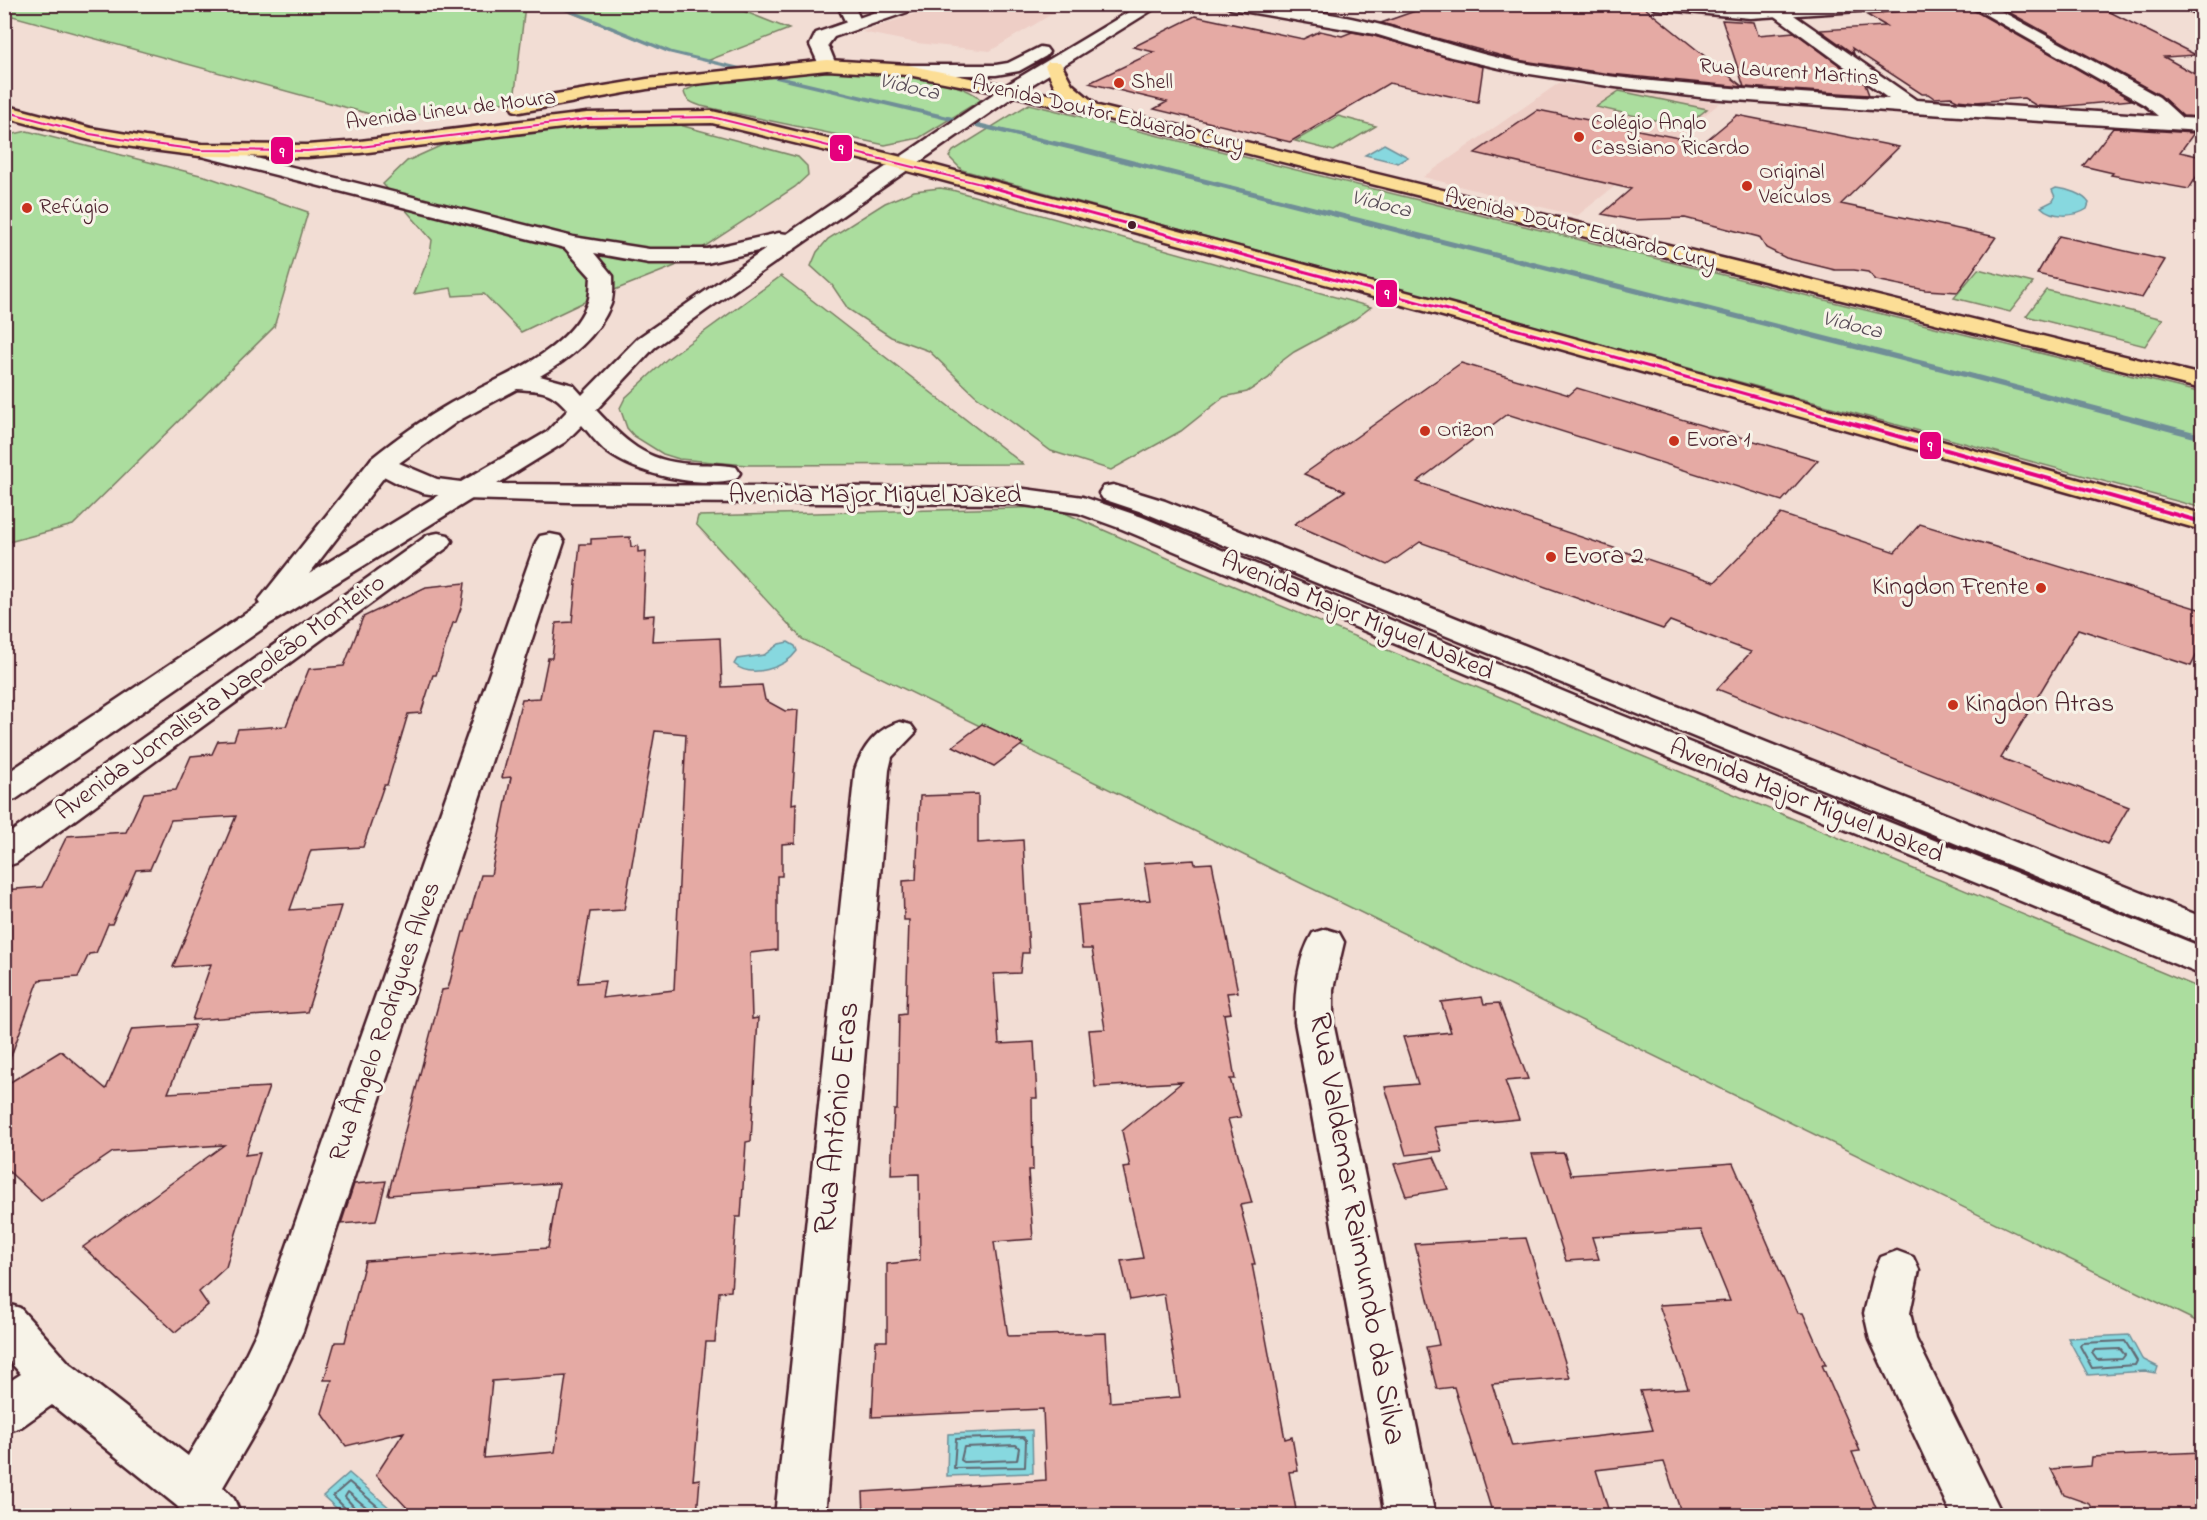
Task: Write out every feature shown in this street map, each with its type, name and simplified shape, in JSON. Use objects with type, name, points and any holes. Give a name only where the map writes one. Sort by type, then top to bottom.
[{"type":"main road","points":[[845,4],[854,23]]},
{"type":"main road","points":[[820,66],[819,45],[822,37],[835,29],[916,4]]},
{"type":"main road","points":[[4,791],[260,617],[465,490],[527,456],[556,437],[645,343],[1011,90],[1154,4]]},
{"type":"main road","name":"Rua Laurent Martins","points":[[1231,4],[1378,29],[1457,53],[1517,67],[1615,82],[1708,92],[2202,126]]},
{"type":"main road","name":"Rua Laurent Martins","points":[[1336,4],[1378,29]]},
{"type":"main road","points":[[1655,4],[1730,12],[1889,4]]},
{"type":"main road","points":[[1974,4],[2152,101],[2178,124]]},
{"type":"main road","points":[[2188,4],[2202,11]]},
{"type":"main road","points":[[1773,9],[1913,107]]},
{"type":"main road","points":[[908,70],[996,70],[1013,67],[1057,42]]},
{"type":"main road","name":"Avenida Doutor Eduardo Cury","points":[[700,78],[820,66],[908,70],[1011,90],[2202,382]]},
{"type":"main road","points":[[1054,66],[1064,87],[1092,110]]},
{"type":"main road","points":[[700,78],[676,86],[670,92],[671,97],[677,104],[712,117]]},
{"type":"main road","name":"Avenida Lineu de Moura","points":[[498,110],[580,95],[700,78]]},
{"type":"main road","points":[[580,95],[629,100],[641,105],[643,110],[630,118]]},
{"type":"main road","name":"Avenida Lineu de Moura","points":[[4,111],[90,134],[200,150],[328,149],[541,124],[630,118],[712,117],[903,163]]},
{"type":"main road","name":"Avenida Lineu de Moura","points":[[327,131],[372,129],[475,114]]},
{"type":"main road","points":[[229,132],[304,132]]},
{"type":"main road","points":[[200,150],[573,243],[649,256],[707,256],[757,246],[804,231]]},
{"type":"main road","points":[[903,163],[1485,321],[2202,522]]},
{"type":"main road","points":[[260,617],[381,464],[423,432],[460,409],[515,381],[572,344],[599,303],[602,276],[573,243]]},
{"type":"main road","name":"Avenida Major Miguel Naked","points":[[515,381],[546,384],[564,390],[615,446],[643,463],[687,472],[973,474],[1033,477],[1090,486],[1155,507],[2202,931]]},
{"type":"main road","name":"Avenida Major Miguel Naked","points":[[381,464],[408,478],[433,487],[465,490],[582,494],[1017,496],[1083,506],[1132,523],[1596,717],[2202,963]]},
{"type":"main road","name":"Avenida Jornalista Napoleão Monteiro","points":[[4,855],[438,541]]},
{"type":"main road","name":"Rua Ângelo Rodrigues Alves","points":[[205,1503],[280,1331],[550,542]]},
{"type":"main road","name":"Rua Antônio Eras","points":[[800,1515],[872,770],[878,753],[900,732]]},
{"type":"main road","name":"Rua Valdemar Raimundo da Silva","points":[[1326,942],[1314,989],[1314,1022],[1410,1515]]},
{"type":"main road","points":[[1897,1270],[1887,1313],[1893,1340],[1978,1515]]},
{"type":"main road","points":[[4,1322],[53,1378],[205,1503]]},
{"type":"main road","points":[[4,1412],[53,1378]]},
{"type":"shaded area","points":[[942,4],[1067,5],[990,51],[917,43],[862,32]]},
{"type":"shaded area","name":"Colégio Anglo Cassiano Ricardo","points":[[1559,83],[1720,103],[1577,216],[1423,177]]},
{"type":"green space","points":[[4,5],[525,5],[514,101],[388,119],[5,14]]},
{"type":"green space","points":[[552,5],[728,5],[789,29],[707,61],[670,52]]},
{"type":"green space","points":[[831,71],[887,74],[933,81],[953,85],[970,92],[981,100],[919,138],[885,145],[701,106],[692,103],[684,91],[700,84]]},
{"type":"green space","points":[[1619,91],[1707,109],[1685,127],[1596,107]]},
{"type":"green space","points":[[1029,104],[2202,393],[2202,508],[962,170],[949,157],[953,151]]},
{"type":"green space","points":[[1338,116],[1376,126],[1334,151],[1295,141]]},
{"type":"green space","points":[[672,123],[798,157],[807,166],[808,175],[795,187],[675,266],[582,303],[521,332],[484,294],[453,296],[451,288],[414,294],[430,254],[432,240],[383,184],[407,161],[449,142],[527,130]]},
{"type":"green space","points":[[27,131],[208,177],[308,212],[274,327],[73,525],[5,543],[5,136]]},
{"type":"green space","points":[[940,188],[1371,307],[1355,319],[1294,352],[1278,364],[1269,378],[1247,392],[1224,397],[1181,431],[1111,470],[1051,451],[975,395],[929,351],[891,337],[848,309],[832,285],[811,266],[817,252],[828,239],[885,203],[914,191]]},
{"type":"green space","points":[[1978,269],[2033,283],[2010,312],[1954,298]]},
{"type":"green space","points":[[781,276],[1023,464],[747,465],[679,459],[663,454],[634,436],[627,428],[620,408],[625,398],[667,359]]},
{"type":"green space","points":[[2046,290],[2163,319],[2145,346],[2026,316]]},
{"type":"green space","points":[[1051,507],[1188,567],[2202,989],[2202,1324],[802,639],[696,524],[698,516]]},
{"type":"water","points":[[1384,144],[1408,157],[1398,163],[1365,155]]},
{"type":"water","points":[[2056,188],[2083,197],[2089,203],[2087,209],[2076,214],[2064,215],[2046,211],[2041,207],[2053,201],[2055,197],[2052,190]]},
{"type":"water","points":[[788,642],[795,646],[797,651],[776,667],[749,671],[734,664],[737,659],[764,655],[779,644]]},
{"type":"water","points":[[2129,1335],[2142,1359],[2158,1367],[2156,1373],[2145,1371],[2088,1375],[2068,1338]]},
{"type":"water","points":[[1032,1430],[1033,1473],[947,1476],[948,1434]]},
{"type":"water","points":[[349,1473],[398,1515],[344,1515],[323,1496]]},
{"type":"building","points":[[1435,4],[1640,4],[1743,87],[1610,74],[1517,60],[1381,23]]},
{"type":"building","points":[[1994,4],[2094,4],[2196,55],[2164,57],[2202,78],[2202,117],[2183,116],[2160,95]]},
{"type":"building","points":[[1966,6],[2132,100],[2056,107],[2037,106],[2024,98],[1976,102],[1951,97],[1934,98],[1928,94],[1922,94],[1852,48],[1854,54],[1820,30],[1886,26],[1867,15],[1880,14],[1878,13]]},
{"type":"building","points":[[1195,16],[1303,39],[1320,31],[1342,36],[1352,32],[1374,36],[1483,67],[1478,102],[1389,83],[1290,142],[1154,109],[1167,102],[1089,83],[1154,52],[1133,47]]},
{"type":"building","points":[[1722,20],[1754,22],[1758,35],[1794,32],[1865,84],[1869,95],[1744,87]]},
{"type":"building","name":"Original Veículos","points":[[1538,110],[1703,143],[1737,115],[1899,147],[1841,204],[1996,237],[1958,292],[1925,290],[1876,280],[1868,272],[1835,270],[1786,258],[1766,248],[1759,237],[1685,218],[1633,220],[1602,214],[1631,189],[1475,153]]},
{"type":"building","points":[[2113,128],[2194,133],[2180,152],[2202,157],[2202,168],[2189,189],[2111,175],[2113,173],[2083,166]]},
{"type":"building","points":[[2059,236],[2165,260],[2142,298],[2037,274]]},
{"type":"building","points":[[1461,363],[1569,395],[1577,388],[1818,460],[1782,501],[1507,414],[1417,482],[1715,582],[1781,514],[1895,552],[1920,524],[2202,610],[2202,644],[2191,666],[2078,629],[2001,758],[2129,807],[2107,844],[1717,689],[1751,652],[1670,621],[1663,629],[1420,542],[1387,565],[1294,524],[1345,491],[1304,474]]},
{"type":"building","points":[[630,537],[631,547],[638,546],[638,552],[646,551],[643,616],[654,615],[652,641],[720,638],[722,687],[762,685],[765,700],[785,711],[798,710],[792,804],[796,803],[795,843],[782,844],[782,876],[777,876],[777,950],[750,953],[752,1019],[758,1018],[751,1141],[746,1142],[741,1217],[736,1217],[731,1291],[719,1292],[715,1342],[706,1342],[693,1480],[700,1479],[697,1515],[413,1514],[376,1475],[404,1432],[346,1446],[322,1413],[332,1380],[324,1380],[335,1342],[345,1342],[365,1261],[548,1248],[559,1183],[388,1195],[442,990],[448,989],[481,875],[491,875],[511,777],[502,778],[522,699],[540,698],[548,658],[552,658],[556,623],[572,622],[580,544],[591,544],[591,539]],"holes":[[[655,731],[686,734],[674,990],[602,998],[605,981],[578,983],[590,912],[624,910]],[[566,1376],[555,1452],[484,1458],[492,1381]]]},
{"type":"building","points":[[465,583],[462,605],[456,622],[453,623],[436,675],[433,675],[421,713],[408,714],[387,785],[384,785],[363,847],[311,850],[290,910],[341,906],[307,1012],[192,1020],[211,964],[173,967],[236,816],[171,820],[150,869],[136,870],[112,924],[108,924],[96,953],[89,954],[78,977],[39,980],[8,1064],[4,1063],[4,890],[42,887],[67,836],[126,832],[144,793],[176,790],[191,756],[212,754],[218,741],[234,740],[238,729],[286,726],[309,669],[344,666],[363,617],[426,587]]},
{"type":"building","points":[[982,724],[1023,744],[994,766],[953,746]]},
{"type":"building","points":[[978,794],[978,843],[1023,840],[1029,953],[1022,953],[1020,973],[994,974],[999,1044],[1034,1042],[1037,1098],[1032,1098],[1033,1170],[1028,1170],[1033,1239],[994,1242],[1008,1336],[1106,1333],[1110,1402],[1180,1397],[1164,1294],[1130,1300],[1121,1261],[1143,1258],[1123,1168],[1130,1167],[1122,1131],[1182,1082],[1095,1087],[1089,1030],[1105,1029],[1092,949],[1082,949],[1078,905],[1150,900],[1144,863],[1194,860],[1195,864],[1212,863],[1238,992],[1227,993],[1231,1013],[1224,1014],[1235,1079],[1230,1079],[1241,1117],[1228,1119],[1252,1203],[1240,1205],[1255,1264],[1252,1264],[1285,1439],[1292,1437],[1298,1471],[1289,1472],[1297,1515],[864,1515],[863,1492],[1046,1480],[1043,1409],[872,1417],[876,1341],[887,1341],[887,1264],[920,1260],[919,1174],[891,1175],[894,1110],[897,1110],[899,1015],[906,1014],[909,920],[904,920],[903,881],[916,880],[920,796]]},
{"type":"building","points":[[1482,997],[1484,1004],[1499,1003],[1528,1079],[1505,1081],[1519,1119],[1434,1127],[1442,1151],[1406,1155],[1385,1087],[1418,1084],[1403,1037],[1451,1032],[1441,1002]]},
{"type":"building","points":[[195,1025],[168,1093],[269,1087],[245,1155],[260,1153],[226,1267],[199,1292],[208,1305],[175,1332],[83,1247],[224,1145],[113,1152],[41,1201],[4,1167],[4,1086],[61,1051],[106,1089],[132,1029]]},
{"type":"building","points":[[1564,1153],[1571,1175],[1733,1163],[1798,1313],[1803,1313],[1826,1365],[1822,1365],[1860,1451],[1852,1452],[1879,1515],[1682,1515],[1664,1462],[1596,1470],[1610,1515],[1493,1515],[1454,1387],[1437,1389],[1426,1347],[1439,1345],[1415,1244],[1526,1238],[1570,1378],[1492,1384],[1512,1446],[1653,1430],[1640,1391],[1688,1388],[1659,1305],[1730,1301],[1701,1230],[1592,1237],[1599,1259],[1566,1261],[1532,1154]]},
{"type":"building","points":[[1434,1157],[1448,1189],[1406,1196],[1394,1164]]},
{"type":"building","points":[[386,1181],[376,1221],[341,1224],[354,1184]]},
{"type":"building","points":[[2202,1452],[2202,1515],[2096,1515],[2090,1504],[2064,1495],[2051,1469],[2091,1466],[2092,1457]]},
{"type":"waterway","name":"Vidoca","points":[[552,4],[670,52],[1077,149],[1952,371],[2202,437]]},
{"type":"transit line","name":"9","points":[[4,111],[90,134],[145,143],[200,150],[307,151],[360,147],[587,119],[712,117],[903,163],[1451,311],[2202,522]]},
{"type":"place","name":"Shell","points":[[1119,83]]},
{"type":"place","name":"Colégio Anglo Cassiano Ricardo","points":[[1579,137]]},
{"type":"place","name":"Original Veículos","points":[[1747,186]]},
{"type":"place","name":"Refúgio","points":[[27,208]]},
{"type":"place","name":"Orizon","points":[[1425,431]]},
{"type":"place","name":"Evora 1","points":[[1674,441]]},
{"type":"place","name":"Evora 2","points":[[1551,557]]},
{"type":"place","name":"Kingdon Frente","points":[[2041,588]]},
{"type":"place","name":"Kingdon Atras","points":[[1953,705]]}]
